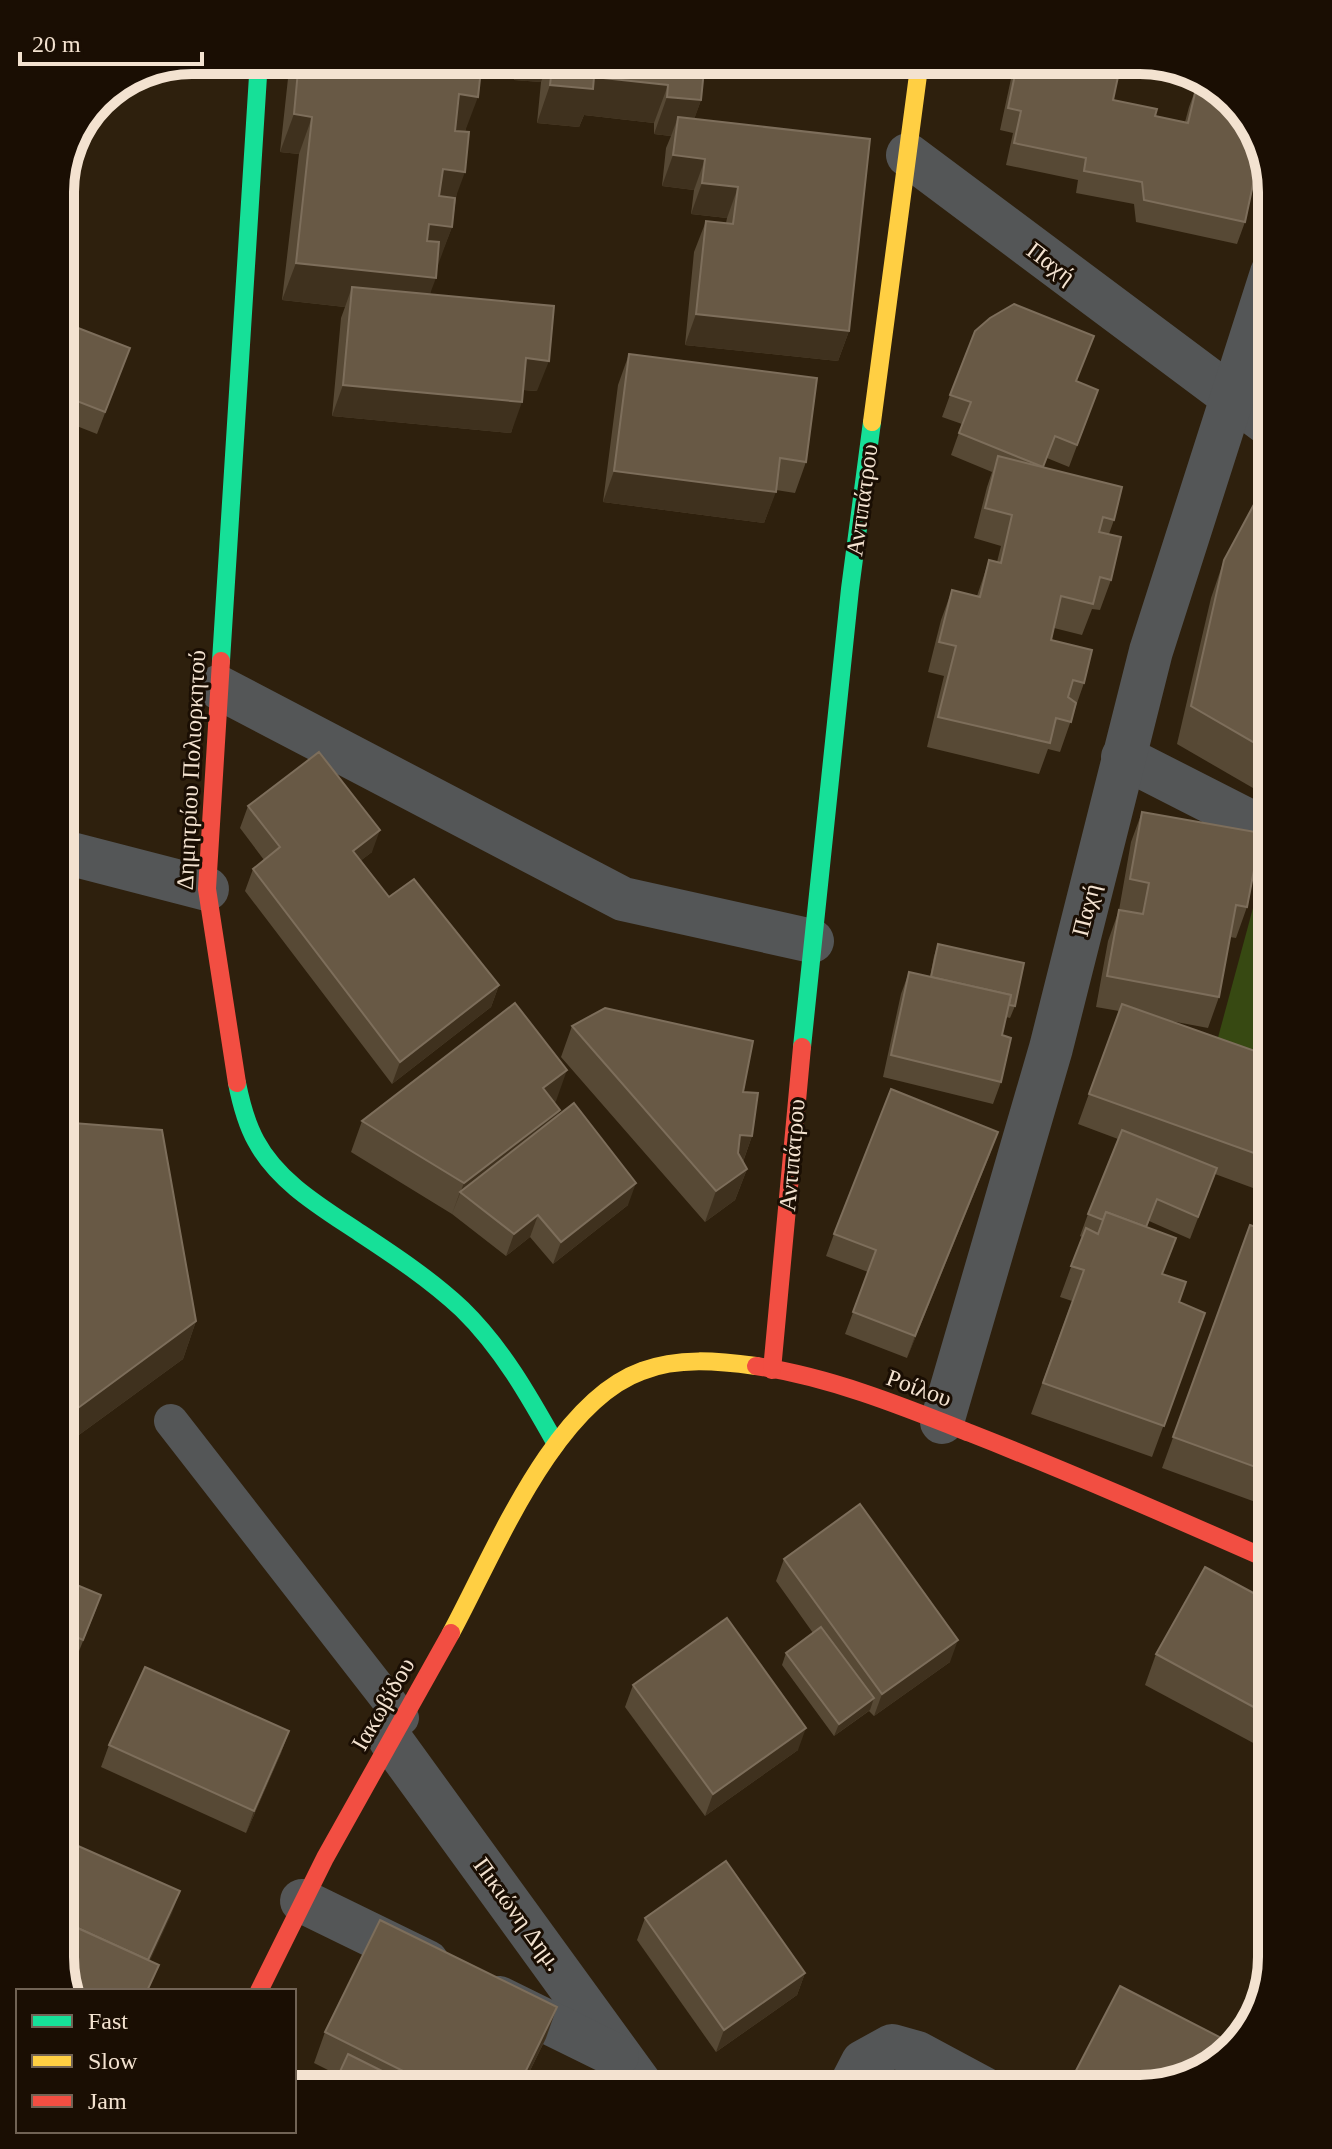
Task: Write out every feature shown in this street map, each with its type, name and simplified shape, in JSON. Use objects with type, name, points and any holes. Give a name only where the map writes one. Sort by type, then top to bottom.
[{"type":"street","name":"Δημητρίου Πολιορκητού","points":[[258,74],[207,889],[239,1092],[262,1153],[286,1179],[325,1210],[374,1242],[468,1314],[498,1347],[556,1444]]},
{"type":"street","name":"Αντιπάτρου","points":[[772,1370],[812,941],[850,589],[918,74]]},
{"type":"street","name":"Παχή","points":[[908,155],[1258,417]]},
{"type":"street","name":"Παχή","points":[[942,1422],[1043,1079],[1151,651],[1258,319]]},
{"type":"street","points":[[218,687],[623,899],[812,941]]},
{"type":"street","points":[[1123,757],[1258,826]]},
{"type":"street","points":[[74,855],[207,889]]},
{"type":"street","name":"Ροίλου","points":[[556,1444],[598,1397],[647,1368],[696,1361],[799,1374],[883,1399],[942,1422],[1258,1555]]},
{"type":"street","name":"Ιακωβίδου","points":[[260,1989],[302,1901],[516,1510],[556,1444]]},
{"type":"street","name":"Πικιώνη Δημ.","points":[[396,1729],[634,2074]]},
{"type":"street","points":[[302,1901],[462,1980],[634,2074]]},
{"type":"street","points":[[856,2075],[863,2062],[892,2046],[917,2053],[958,2075]]},
{"type":"lane","points":[[171,1421],[396,1729]]},
{"type":"green space","points":[[1258,890],[1258,1065],[1216,1045]]},
{"type":"building","points":[[298,74],[480,74],[478,97],[459,94],[455,131],[469,132],[465,172],[443,169],[439,196],[455,198],[452,227],[429,224],[427,241],[439,242],[436,278],[296,263],[312,117],[294,114]]},
{"type":"building","points":[[551,74],[704,74],[701,100],[667,97],[668,85],[594,77],[593,89],[550,85]]},
{"type":"building","points":[[1015,74],[1119,74],[1113,100],[1157,109],[1155,116],[1188,123],[1196,89],[1229,114],[1246,140],[1256,171],[1245,222],[1144,200],[1142,182],[1084,171],[1086,158],[1014,143],[1021,111],[1008,108]]},
{"type":"building","points":[[678,117],[870,139],[849,331],[696,314],[706,221],[733,224],[738,187],[702,183],[705,159],[673,155]]},
{"type":"building","points":[[352,287],[554,306],[549,361],[526,358],[522,402],[343,385]]},
{"type":"building","points":[[1014,304],[1094,336],[1076,381],[1098,390],[1077,445],[1055,436],[1043,467],[959,433],[971,402],[950,395],[975,331]]},
{"type":"building","points":[[74,326],[130,348],[105,412],[77,401],[74,409]]},
{"type":"building","points":[[629,354],[817,378],[806,462],[780,458],[776,492],[614,471]]},
{"type":"building","points":[[998,456],[1122,487],[1114,520],[1103,517],[1099,532],[1121,537],[1111,580],[1100,577],[1093,604],[1061,596],[1051,640],[1092,650],[1084,683],[1073,680],[1068,697],[1076,703],[1071,722],[1056,718],[1050,743],[938,717],[956,646],[939,642],[952,590],[980,597],[989,560],[1001,563],[1012,515],[985,508]]},
{"type":"building","points":[[74,493],[78,493],[74,524]]},
{"type":"building","points":[[1258,497],[1258,745],[1191,706],[1224,560]]},
{"type":"building","points":[[319,752],[380,830],[353,851],[389,897],[414,879],[499,985],[400,1062],[253,869],[280,847],[248,806]]},
{"type":"building","points":[[1142,812],[1258,832],[1247,907],[1236,905],[1219,997],[1107,976],[1119,910],[1143,914],[1149,883],[1130,879]]},
{"type":"building","points":[[938,944],[1024,963],[1015,1006],[1009,1005],[1011,995],[931,977]]},
{"type":"building","points":[[909,972],[1011,995],[1002,1035],[1011,1038],[1001,1082],[891,1055]]},
{"type":"building","points":[[515,1003],[567,1070],[543,1088],[560,1110],[464,1183],[362,1121]]},
{"type":"building","points":[[1122,1004],[1258,1052],[1258,1154],[1089,1094]]},
{"type":"building","points":[[605,1008],[753,1041],[743,1092],[758,1093],[752,1136],[740,1135],[738,1153],[747,1169],[716,1191],[572,1026]]},
{"type":"building","points":[[891,1089],[998,1132],[915,1336],[853,1312],[876,1250],[834,1234]]},
{"type":"building","points":[[574,1103],[636,1183],[561,1242],[538,1215],[514,1234],[460,1192]]},
{"type":"building","points":[[74,1123],[162,1130],[196,1321],[74,1411]]},
{"type":"building","points":[[1122,1130],[1217,1168],[1198,1217],[1157,1199],[1146,1227],[1106,1212],[1103,1220],[1088,1214]]},
{"type":"building","points":[[1106,1212],[1176,1238],[1162,1274],[1186,1282],[1179,1302],[1205,1313],[1164,1426],[1043,1383],[1084,1270],[1071,1266],[1086,1228],[1098,1234]]},
{"type":"building","points":[[1250,1225],[1258,1228],[1258,1468],[1173,1437]]},
{"type":"building","points":[[860,1504],[958,1640],[882,1694],[784,1559]]},
{"type":"building","points":[[1205,1567],[1258,1595],[1258,1709],[1156,1654]]},
{"type":"building","points":[[74,1584],[101,1595],[83,1640],[74,1636]]},
{"type":"building","points":[[727,1618],[806,1728],[713,1794],[633,1685]]},
{"type":"building","points":[[821,1627],[874,1698],[839,1724],[786,1653]]},
{"type":"building","points":[[145,1667],[289,1731],[254,1811],[109,1745]]},
{"type":"building","points":[[74,1844],[180,1891],[148,1960],[74,1926]]},
{"type":"building","points":[[726,1861],[805,1973],[724,2030],[645,1918]]},
{"type":"building","points":[[380,1920],[557,2007],[524,2075],[411,2075],[325,2032]]},
{"type":"building","points":[[74,1926],[159,1965],[148,1989],[78,1989]]},
{"type":"building","points":[[1120,1986],[1224,2040],[1192,2063],[1170,2071],[1140,2075],[1074,2075]]},
{"type":"building","points":[[348,2054],[390,2075],[338,2075]]},
{"type":"traffic: fast","points":[[221,661],[258,74]]},
{"type":"traffic: fast","points":[[802,1047],[850,589],[872,422]]},
{"type":"traffic: fast","points":[[237,1083],[252,1134],[276,1169],[316,1203],[412,1269],[462,1309],[502,1356],[556,1444]]},
{"type":"traffic: slow","points":[[872,422],[918,74]]},
{"type":"traffic: slow","points":[[451,1633],[529,1484],[581,1414],[610,1388],[642,1371],[670,1364],[713,1362],[756,1366]]},
{"type":"traffic: jam","points":[[221,661],[207,889],[237,1083]]},
{"type":"traffic: jam","points":[[772,1370],[802,1047]]},
{"type":"traffic: jam","points":[[756,1366],[811,1377],[918,1413],[1084,1479],[1258,1555]]},
{"type":"traffic: jam","points":[[260,1989],[325,1858],[451,1633]]}]
